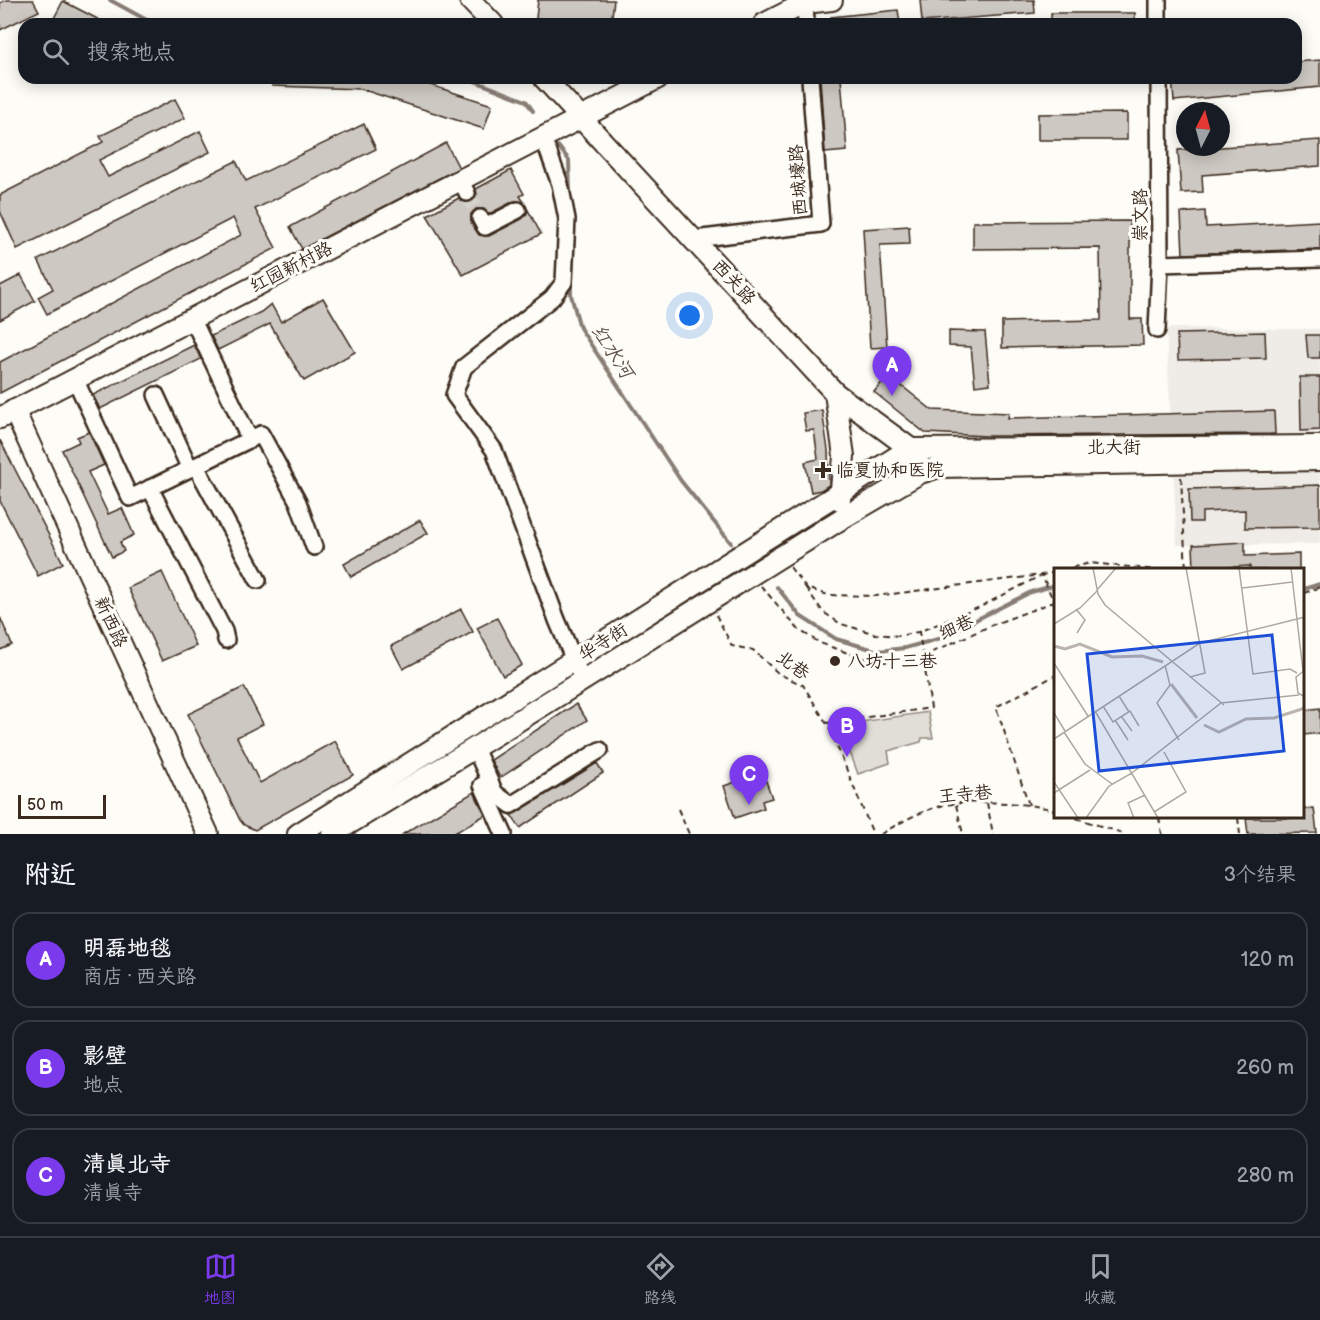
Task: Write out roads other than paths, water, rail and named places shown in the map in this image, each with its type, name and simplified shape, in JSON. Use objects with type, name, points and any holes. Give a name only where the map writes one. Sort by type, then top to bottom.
[{"type":"main road","points":[[470,0],[487,18]]},
{"type":"main road","points":[[775,18],[805,2],[832,0]]},
{"type":"main road","name":"西关路","points":[[550,84],[835,393],[909,449],[939,467]]},
{"type":"main road","name":"红园新村路","points":[[7,414],[192,318],[464,186],[543,137],[646,84]]},
{"type":"main road","points":[[835,393],[844,456],[840,493],[841,519]]},
{"type":"main road","name":"新西路","points":[[7,414],[208,834]]},
{"type":"main road","name":"北大街","points":[[909,449],[1320,446]]},
{"type":"main road","name":"华寺街","points":[[298,834],[909,449]]},
{"type":"main road","name":"北大街","points":[[939,467],[1320,460]]},
{"type":"main road","name":"华寺街","points":[[332,834],[841,519],[920,473],[939,467]]},
{"type":"street","points":[[1158,0],[1158,18]]},
{"type":"street","points":[[805,2],[806,18]]},
{"type":"street","name":"西城壕路","points":[[694,239],[821,224],[810,84]]},
{"type":"street","name":"崇文路","points":[[1159,84],[1160,264],[1320,259]]},
{"type":"street","points":[[543,137],[560,184],[567,219],[564,282],[552,298],[464,367],[454,395],[494,450],[557,620],[582,679]]},
{"type":"street","points":[[480,218],[485,227],[518,210]]},
{"type":"street","points":[[1158,330],[1160,264]]},
{"type":"street","points":[[192,318],[250,440]]},
{"type":"street","points":[[75,379],[130,498],[261,434],[298,502],[314,547]]},
{"type":"street","points":[[156,395],[193,467],[258,580]]},
{"type":"street","points":[[150,488],[224,631],[226,640]]},
{"type":"street","points":[[471,750],[495,794],[511,805],[600,750]]},
{"type":"street","points":[[471,750],[504,834]]},
{"type":"waterway","name":"红水河","points":[[110,0],[143,18]]},
{"type":"waterway","name":"红水河","points":[[482,84],[526,101],[533,111]]},
{"type":"waterway","name":"红水河","points":[[558,146],[569,160],[570,196]]},
{"type":"waterway","name":"红水河","points":[[571,281],[571,295],[580,328],[681,481],[731,543]]},
{"type":"waterway","name":"红水河","points":[[1305,589],[1320,584]]},
{"type":"waterway","name":"红水河","points":[[777,587],[800,616],[836,639],[878,651],[905,648],[938,639],[1031,592],[1054,586]]},
{"type":"tunnel","points":[[467,193],[480,218]]},
{"type":"place","name":"明磊地毯","points":[[892,396]]},
{"type":"place","name":"临夏协和医院","points":[[823,470]]},
{"type":"place","name":"八坊十三巷","points":[[835,661]]},
{"type":"place","name":"影壁","points":[[847,757]]},
{"type":"place","name":"清真北寺","points":[[749,805]]}]
